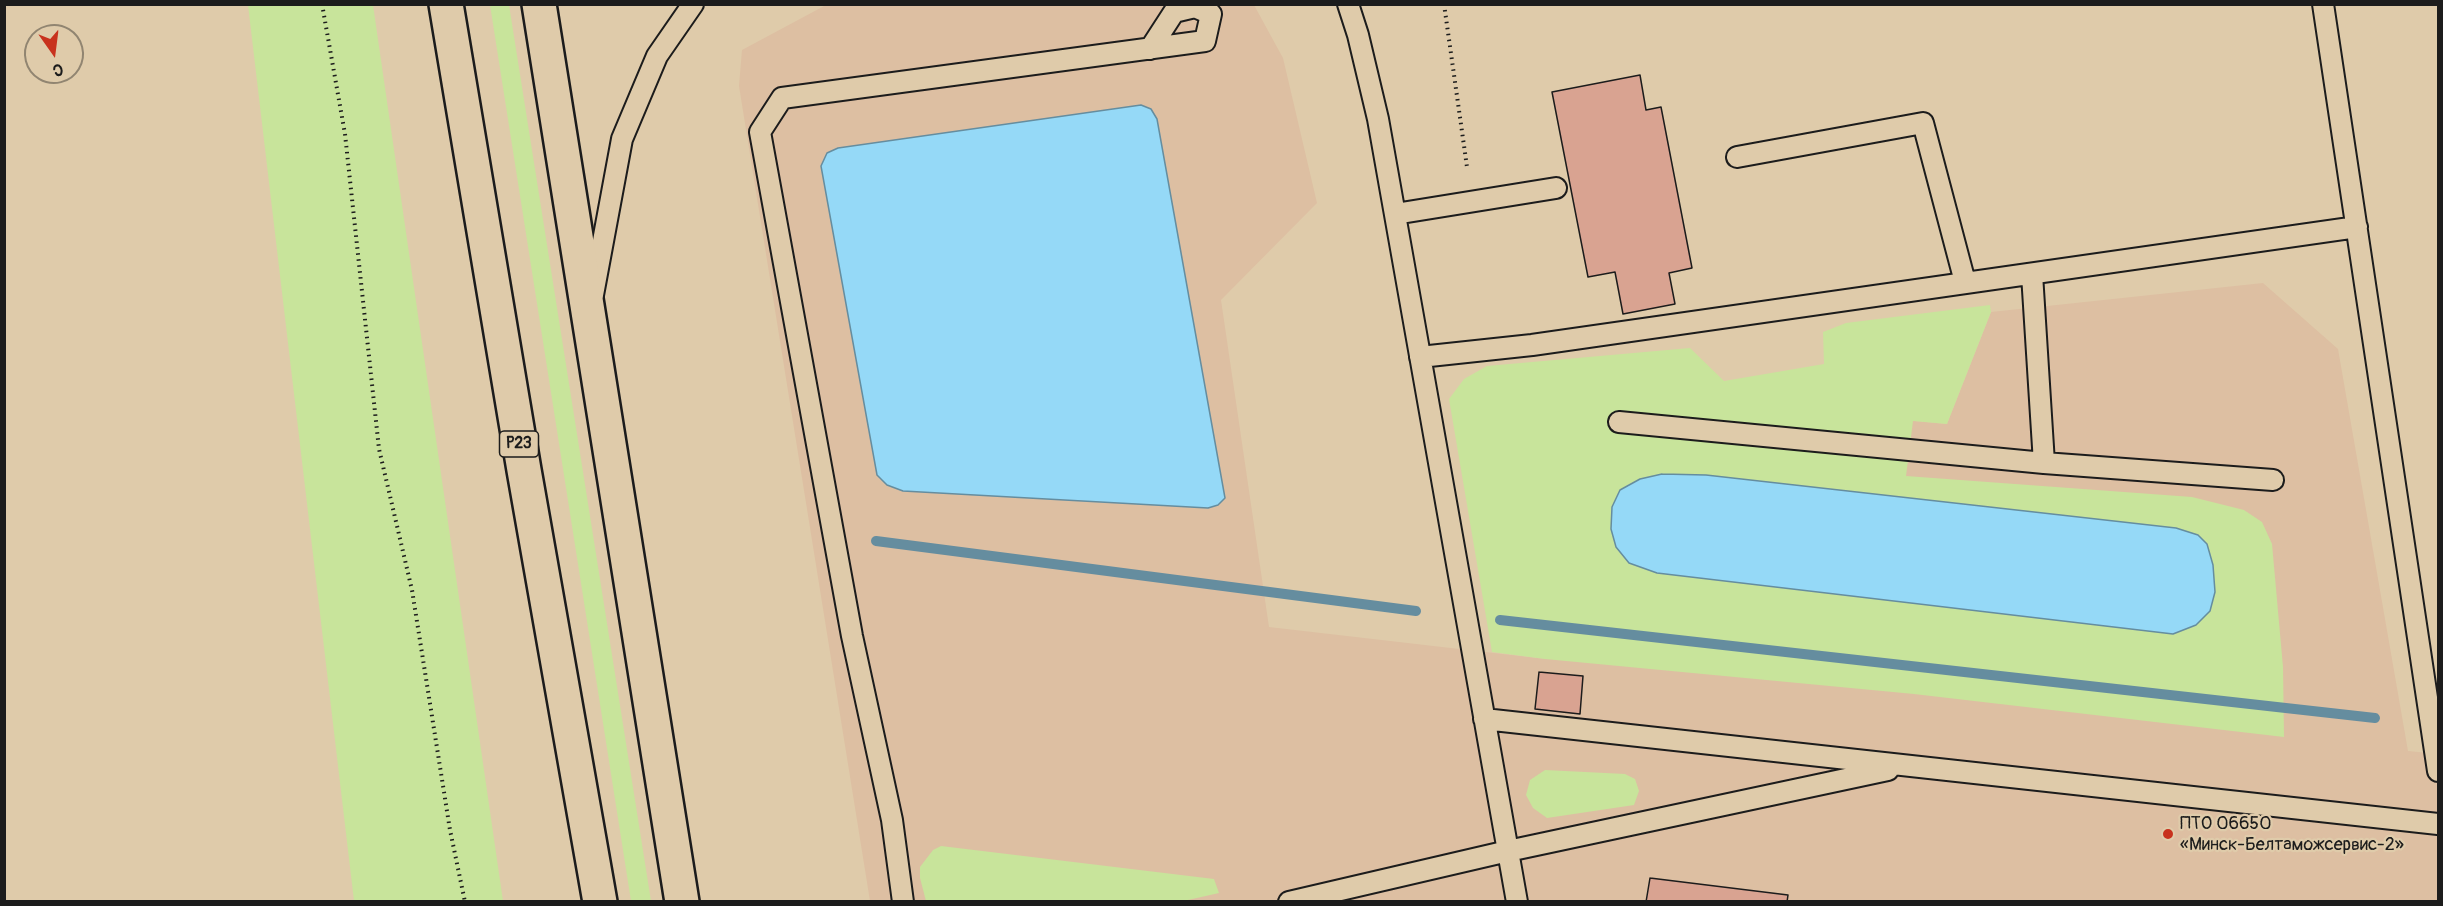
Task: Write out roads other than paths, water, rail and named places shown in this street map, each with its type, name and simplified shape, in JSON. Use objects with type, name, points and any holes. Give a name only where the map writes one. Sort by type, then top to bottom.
[{"type":"highway","name":"Р23","points":[[446,4],[596,895]]},
{"type":"highway","points":[[539,4],[682,902]]},
{"type":"lane","points":[[590,315],[622,139],[657,56],[693,4]]},
{"type":"lane","points":[[1348,4],[1358,35],[1378,119],[1517,902]]},
{"type":"lane","points":[[2323,4],[2439,771]]},
{"type":"lane","points":[[903,902],[892,820],[852,636],[760,132],[782,98],[1150,49]]},
{"type":"lane","points":[[1737,157],[1923,123],[1965,282]]},
{"type":"lane","points":[[1395,214],[1556,188]]},
{"type":"lane","points":[[1420,357],[1532,345],[2357,227]]},
{"type":"lane","points":[[2032,274],[2044,463]]},
{"type":"lane","points":[[1619,422],[2044,463],[2272,480]]},
{"type":"lane","points":[[1484,719],[2439,824]]},
{"type":"lane","points":[[1289,902],[1508,851],[1905,766]]},
{"type":"water","points":[[1141,105],[1151,109],[1157,119],[1225,498],[1218,505],[1208,508],[903,491],[887,485],[877,475],[821,166],[827,153],[838,148]]},
{"type":"water","points":[[1662,474],[1706,475],[2176,528],[2198,535],[2207,544],[2213,565],[2215,592],[2210,611],[2196,625],[2173,634],[1657,573],[1629,563],[1616,547],[1611,529],[1612,507],[1620,490],[1640,479]]},
{"type":"waterway","points":[[876,541],[1416,611]]},
{"type":"waterway","points":[[1500,620],[2375,718]]},
{"type":"place","name":"ПТО 06650 «Минск-Белтаможсервис-2»","points":[[2168,834]]}]
